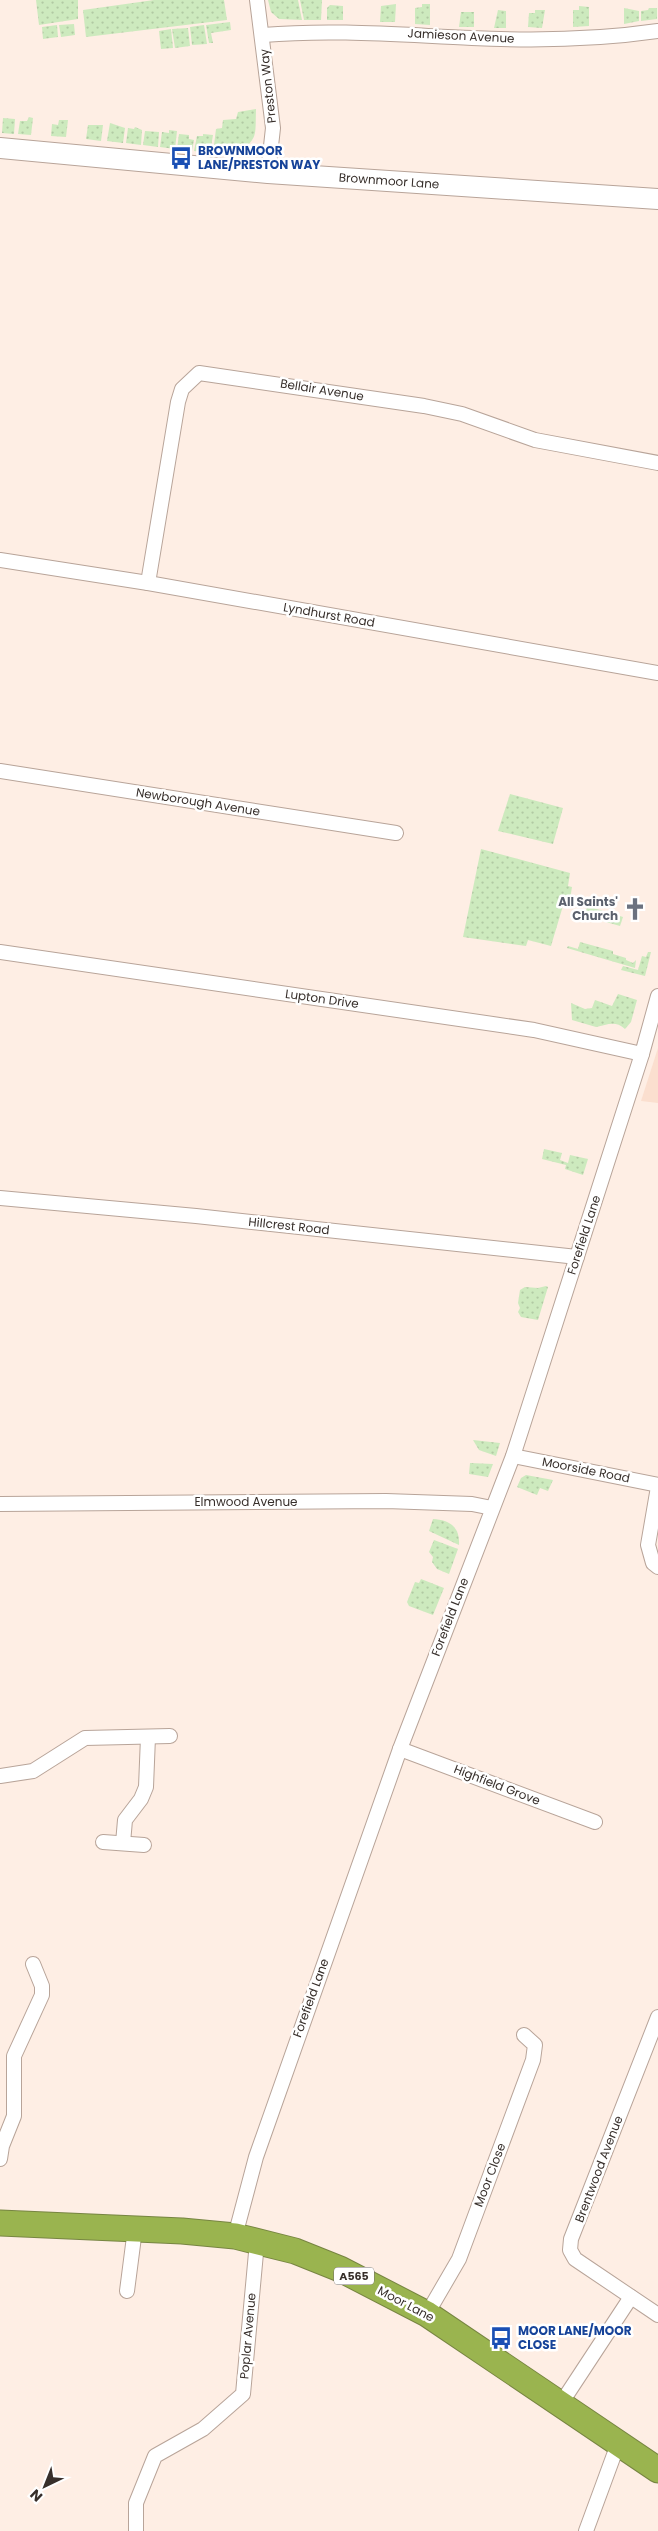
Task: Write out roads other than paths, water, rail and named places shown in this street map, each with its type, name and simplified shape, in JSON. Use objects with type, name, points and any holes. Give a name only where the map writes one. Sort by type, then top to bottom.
[{"type":"highway","name":"Moor Lane","points":[[0,2223],[135,2229],[246,2239],[295,2250],[340,2269],[427,2314],[658,2470]]},
{"type":"street","name":"Preston Way","points":[[257,0],[263,35],[273,128],[268,173]]},
{"type":"street","name":"Jamieson Avenue","points":[[263,35],[329,31],[559,40],[658,31]]},
{"type":"street","name":"Brownmoor Lane","points":[[0,148],[268,173],[658,199]]},
{"type":"street","name":"Bellair Avenue","points":[[148,582],[178,402],[182,389],[199,373],[424,406],[462,414],[535,440],[658,463]]},
{"type":"street","name":"Lyndhurst Road","points":[[0,560],[148,582],[658,673]]},
{"type":"street","name":"Newborough Avenue","points":[[0,771],[396,833]]},
{"type":"street","name":"Lupton Drive","points":[[0,952],[534,1030],[642,1054]]},
{"type":"street","name":"Forefield Lane","points":[[246,2239],[256,2157],[400,1749],[513,1456],[642,1054],[658,996]]},
{"type":"street","name":"Hillcrest Road","points":[[0,1198],[206,1217],[577,1257]]},
{"type":"street","name":"Moorside Road","points":[[513,1456],[658,1486]]},
{"type":"street","points":[[658,1486],[648,1545],[653,1563],[658,1567]]},
{"type":"street","name":"Elmwood Avenue","points":[[0,1504],[386,1501],[469,1504],[492,1508]]},
{"type":"street","points":[[0,1776],[33,1771],[85,1738],[170,1736]]},
{"type":"street","points":[[123,1843],[125,1820],[141,1799],[146,1787],[148,1737]]},
{"type":"street","name":"Highfield Grove","points":[[400,1749],[595,1822]]},
{"type":"street","points":[[103,1842],[144,1844]]},
{"type":"street","points":[[0,2159],[2,2146],[14,2116],[14,2056],[42,1995],[42,1986],[33,1964]]},
{"type":"street","name":"Brentwood Avenue","points":[[658,2017],[571,2239],[570,2250],[575,2259],[658,2315]]},
{"type":"street","name":"Moor Close","points":[[427,2314],[458,2259],[533,2060],[535,2045],[524,2035]]},
{"type":"street","points":[[127,2291],[135,2229]]},
{"type":"street","name":"Poplar Avenue","points":[[136,2531],[136,2503],[155,2456],[203,2429],[243,2394],[246,2239]]},
{"type":"street","points":[[560,2405],[631,2297]]},
{"type":"street","points":[[586,2531],[618,2444]]},
{"type":"place","name":"BROWNMOOR LANE/PRESTON WAY","points":[[181,158]]},
{"type":"place","name":"All Saints' Church","points":[[635,909]]},
{"type":"place","name":"MOOR LANE/MOOR CLOSE","points":[[501,2338]]}]
